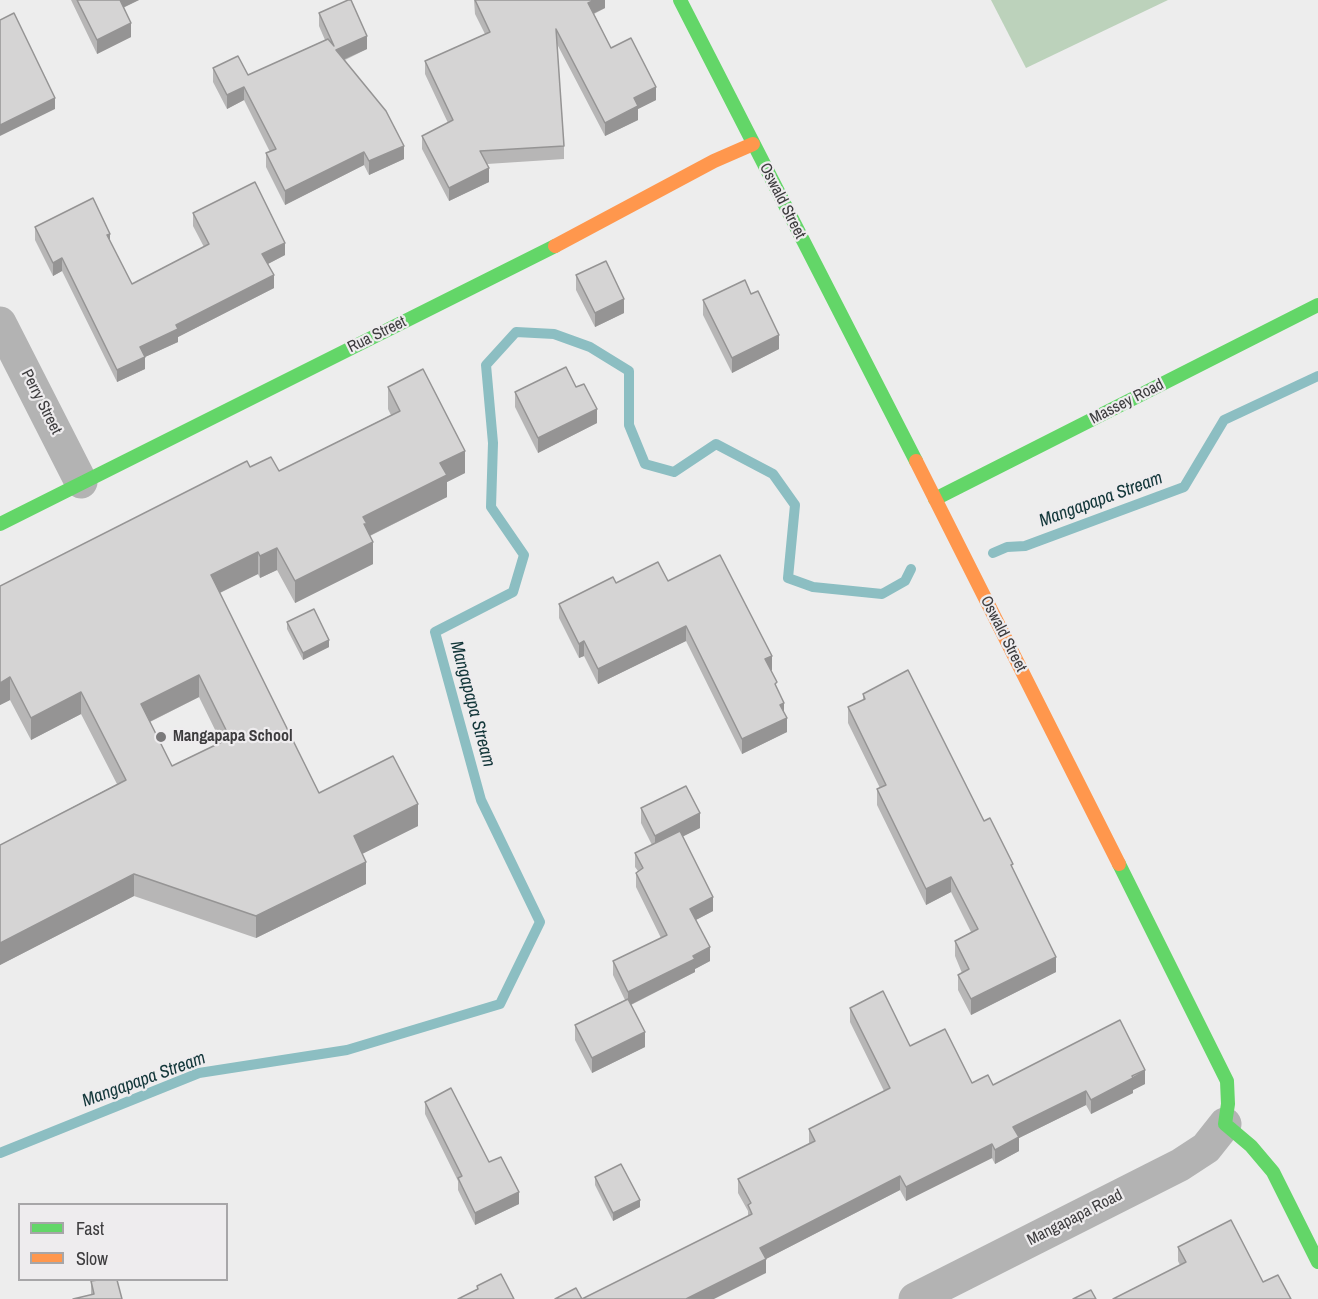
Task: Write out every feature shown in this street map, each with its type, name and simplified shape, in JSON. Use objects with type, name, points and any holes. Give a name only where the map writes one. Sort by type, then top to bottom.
[{"type":"street","name":"Oswald Street","points":[[680,0],[935,499],[1227,1081],[1228,1104],[1225,1124]]},
{"type":"street","name":"Rua Street","points":[[0,524],[573,237],[714,161],[753,144]]},
{"type":"street","name":"Massey Road","points":[[935,499],[1318,305]]},
{"type":"street","name":"Perry Street","points":[[0,323],[81,482]]},
{"type":"street","points":[[1225,1124],[1251,1146],[1273,1172],[1318,1262]]},
{"type":"street","name":"Mangapapa Road","points":[[915,1299],[1180,1164],[1206,1148],[1225,1124]]},
{"type":"green space","points":[[991,0],[1168,0],[1026,68]]},
{"type":"building","points":[[77,0],[120,0],[131,23],[97,40]]},
{"type":"building","points":[[351,0],[367,36],[336,50],[386,111],[404,146],[369,161],[364,152],[285,191],[266,153],[276,149],[244,87],[227,95],[213,68],[238,56],[248,75],[328,39],[334,46],[319,13]]},
{"type":"building","points":[[475,0],[595,0],[588,3],[611,48],[631,38],[656,87],[634,98],[638,106],[605,123],[556,29],[564,146],[480,151],[489,168],[449,188],[422,136],[453,120],[425,61],[490,32]]},
{"type":"building","points":[[14,13],[55,98],[0,125],[0,20]]},
{"type":"building","points":[[255,182],[285,243],[262,254],[274,275],[176,325],[178,329],[140,347],[145,357],[117,370],[62,258],[53,263],[35,227],[93,198],[110,234],[107,235],[132,284],[209,244],[193,213]]},
{"type":"building","points":[[606,261],[624,299],[595,313],[576,275]]},
{"type":"building","points":[[745,280],[751,294],[758,291],[779,335],[732,358],[703,300]]},
{"type":"building","points":[[566,367],[576,387],[584,384],[597,409],[538,438],[515,392]]},
{"type":"building","name":"Mangapapa School","points":[[423,369],[465,451],[440,463],[447,475],[363,517],[373,542],[295,581],[277,548],[260,556],[258,552],[211,575],[319,793],[393,756],[418,804],[354,836],[366,862],[256,916],[134,874],[0,943],[0,845],[126,780],[81,692],[31,718],[10,677],[0,683],[0,586],[247,461],[250,467],[271,457],[279,471],[400,411],[388,387]],"holes":[[[199,675],[230,738],[172,766],[141,704]]]},
{"type":"building","points":[[720,555],[772,656],[765,659],[777,682],[775,684],[784,703],[780,705],[787,718],[742,739],[686,626],[598,669],[584,641],[579,644],[559,604],[613,577],[616,583],[658,562],[668,581]]},
{"type":"building","points":[[314,609],[329,640],[303,653],[287,622]]},
{"type":"building","points":[[908,670],[984,821],[990,818],[1056,957],[971,999],[958,975],[969,969],[955,941],[978,929],[951,877],[926,889],[877,789],[886,785],[848,707],[865,699],[863,694]]},
{"type":"building","points":[[686,786],[700,813],[655,836],[641,808]]},
{"type":"building","points":[[680,831],[713,897],[690,909],[710,947],[693,956],[695,959],[628,992],[613,961],[667,935],[636,873],[643,868],[635,853]]},
{"type":"building","points":[[883,991],[910,1046],[945,1029],[972,1083],[988,1075],[993,1085],[1120,1020],[1145,1070],[1091,1100],[1086,1091],[1013,1127],[1019,1137],[995,1150],[992,1144],[906,1187],[900,1176],[760,1248],[766,1259],[686,1299],[582,1299],[752,1214],[748,1205],[751,1203],[738,1179],[815,1141],[809,1129],[890,1088],[850,1008]]},
{"type":"building","points":[[628,999],[645,1032],[592,1058],[575,1025]]},
{"type":"building","points":[[451,1088],[489,1162],[501,1157],[519,1192],[475,1213],[458,1178],[462,1176],[425,1102]]},
{"type":"building","points":[[621,1164],[640,1200],[613,1213],[595,1177]]},
{"type":"building","points":[[1231,1220],[1263,1282],[1278,1275],[1291,1299],[1113,1299],[1186,1262],[1178,1247]]},
{"type":"building","points":[[501,1274],[514,1299],[458,1299],[478,1289],[477,1286]]},
{"type":"building","points":[[91,1281],[117,1281],[122,1299],[73,1299],[94,1294]]},
{"type":"building","points":[[576,1288],[582,1299],[555,1299]]},
{"type":"building","points":[[1091,1290],[1096,1299],[1073,1299]]},
{"type":"waterway","name":"Mangapapa Stream","points":[[0,1153],[199,1073],[347,1050],[500,1004],[540,922],[481,800],[435,632],[513,592],[524,555],[491,507],[493,443],[486,365],[516,332],[554,334],[590,347],[629,371],[629,425],[645,464],[674,472],[716,444],[773,474],[795,505],[788,578],[813,587],[882,594],[905,581],[911,569]]},
{"type":"waterway","name":"Mangapapa Stream","points":[[993,553],[1007,547],[1025,546],[1184,487],[1224,420],[1318,376]]},
{"type":"traffic: fast","points":[[680,0],[916,461]]},
{"type":"traffic: fast","points":[[0,524],[555,246]]},
{"type":"traffic: fast","points":[[935,499],[1318,305]]},
{"type":"traffic: fast","points":[[1119,864],[1227,1081],[1228,1104],[1225,1124],[1251,1146],[1273,1172],[1318,1262]]},
{"type":"traffic: slow","points":[[555,246],[714,161],[753,144]]},
{"type":"traffic: slow","points":[[916,461],[1119,864]]},
{"type":"place","name":"Mangapapa School","points":[[161,737]]}]
